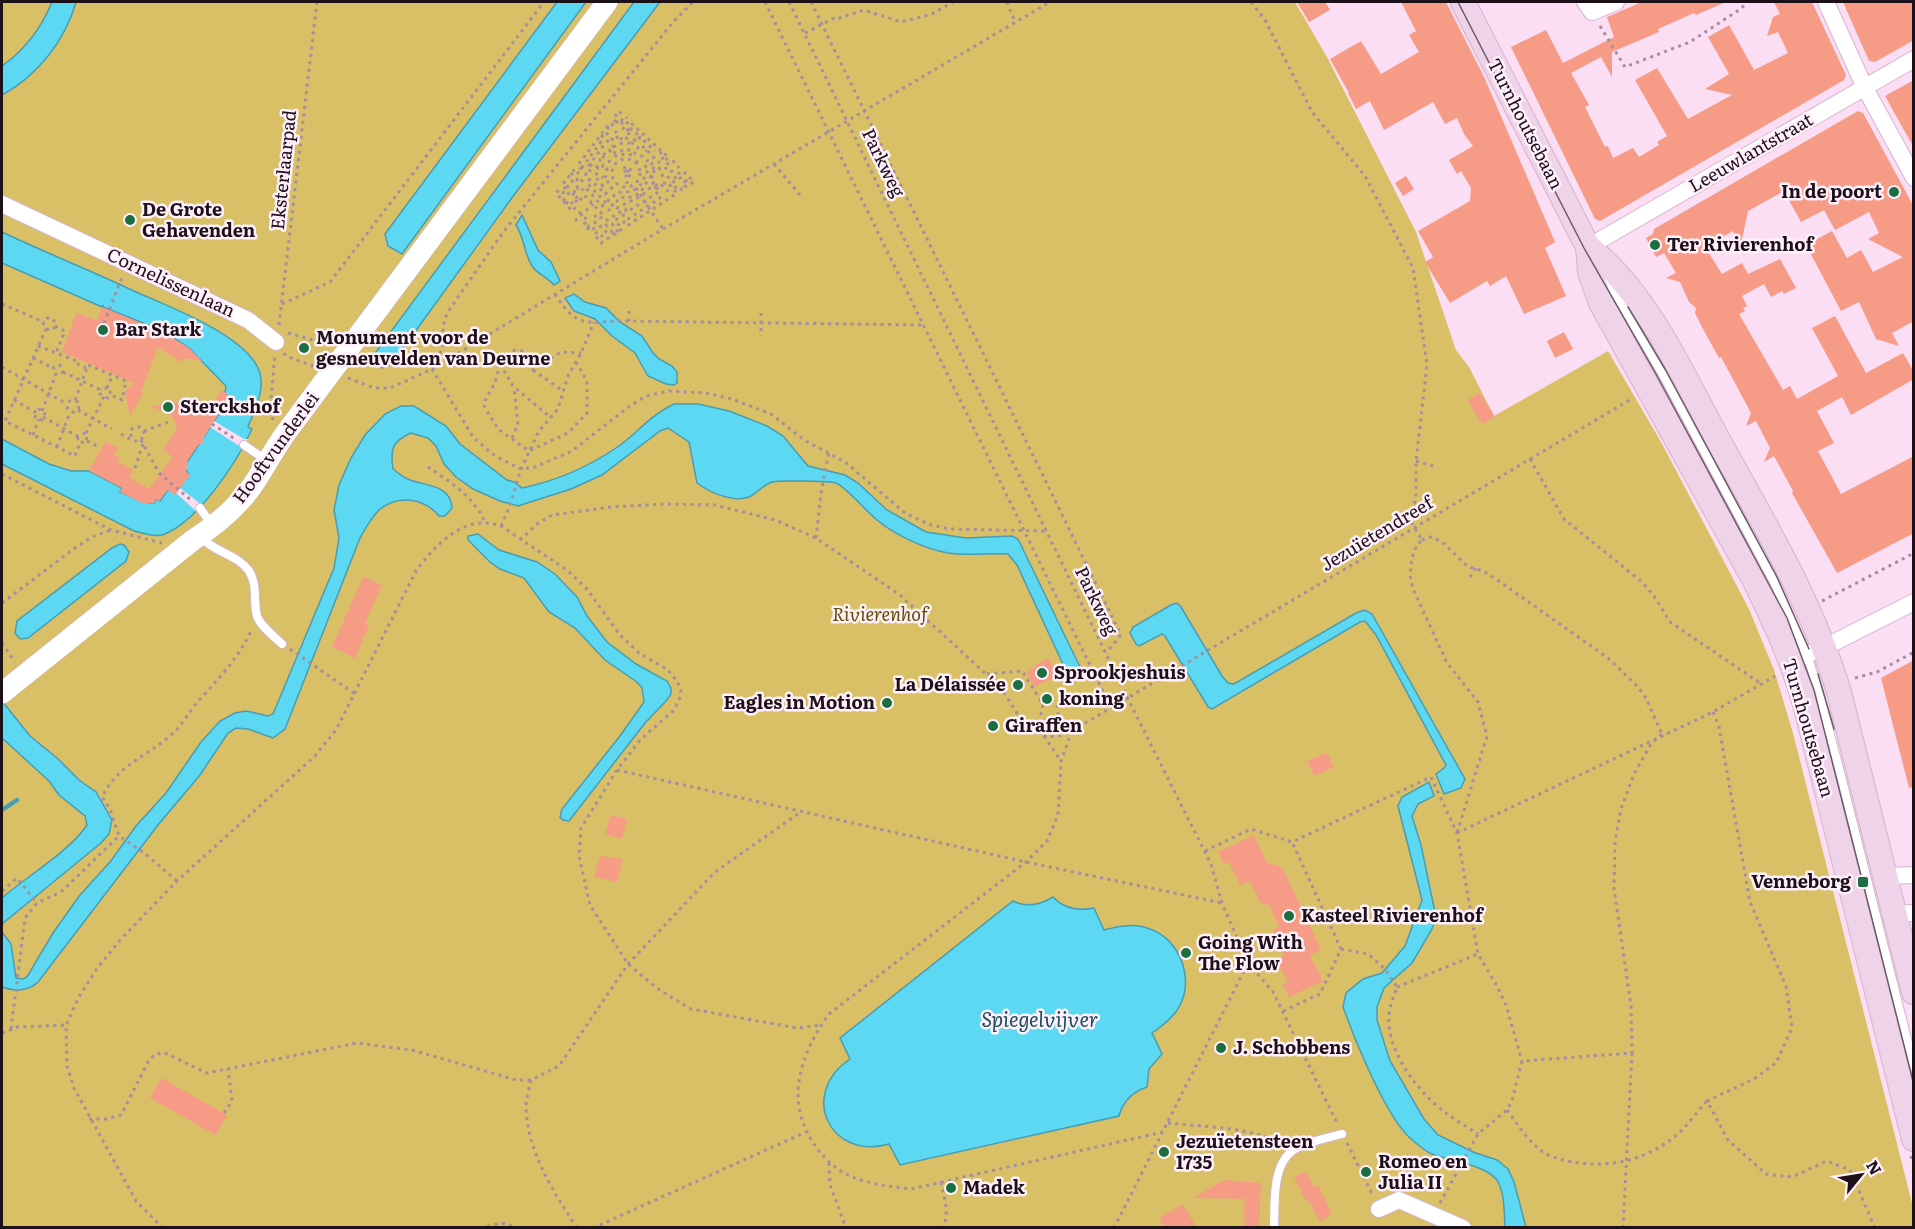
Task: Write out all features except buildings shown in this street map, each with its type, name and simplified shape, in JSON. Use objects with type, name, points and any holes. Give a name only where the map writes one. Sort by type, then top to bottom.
[{"type":"main road","name":"Turnhoutsebaan","points":[[1463,2],[1588,247],[1618,273],[1653,324],[1784,559],[1804,658],[1806,708],[1914,1139]]},
{"type":"main road","name":"Turnhoutsebaan","points":[[1588,247],[1590,272],[1601,303],[1754,579],[1804,658],[1839,692],[1886,876],[1904,913],[1914,992]]},
{"type":"street","name":"Hooftvunderlei","points":[[2,693],[21,671],[207,531],[254,483],[266,460],[338,374],[608,2]]},
{"type":"street","points":[[1589,7],[1616,2]]},
{"type":"street","points":[[1826,2],[1865,88],[1914,178]]},
{"type":"street","name":"Leeuwlantstraat","points":[[1588,247],[1914,59]]},
{"type":"street","name":"Cornelissenlaan","points":[[2,204],[248,320],[277,336]]},
{"type":"street","points":[[1804,658],[1914,602]]},
{"type":"street","points":[[1886,876],[1914,875]]},
{"type":"street","points":[[1379,1209],[1399,1200],[1463,1227]]},
{"type":"lane","points":[[244,445],[266,460]]},
{"type":"lane","points":[[200,508],[207,531],[206,544],[241,563],[248,570],[255,588],[258,618],[282,644]]},
{"type":"lane","name":"Turnhoutsebaan","points":[[1804,658],[1818,689],[1914,1067]]},
{"type":"lane","points":[[1274,1227],[1280,1167],[1295,1149],[1342,1134]]},
{"type":"path","name":"Eksterlaarpad","points":[[275,425],[270,410],[277,336],[317,2]]},
{"type":"path","points":[[282,304],[330,282],[544,2]]},
{"type":"path","points":[[432,369],[443,347],[443,327],[447,313],[504,231],[674,21],[693,2]]},
{"type":"path","points":[[765,2],[1111,708]]},
{"type":"path","name":"Parkweg","points":[[789,2],[1127,697],[1205,851],[1222,903],[1248,963],[1273,992],[1379,1209]]},
{"type":"path","points":[[811,2],[1121,635],[1106,653]]},
{"type":"path","points":[[805,33],[836,17],[864,10],[901,22],[932,14],[953,2]]},
{"type":"path","points":[[1007,2],[1015,22]]},
{"type":"path","points":[[277,336],[286,356],[375,388],[398,386],[432,369],[1050,2]]},
{"type":"path","points":[[1251,2],[1265,20],[1312,112],[1365,176],[1413,268],[1427,365],[1416,461],[1416,498],[1410,516],[1422,540]]},
{"type":"path","points":[[1589,7],[1625,67],[1690,42],[1742,8],[1746,2]]},
{"type":"path","points":[[606,203],[587,183],[590,179],[578,165],[610,123],[614,126],[620,118],[626,124],[629,121],[619,111],[613,119],[616,122]]},
{"type":"path","points":[[623,122],[620,125],[637,134],[634,139],[637,142],[640,137],[655,151]]},
{"type":"path","points":[[628,130],[633,124],[669,158],[659,162],[653,157],[644,163],[646,167],[653,163]]},
{"type":"path","points":[[607,127],[610,130],[607,134],[614,141],[619,135],[615,131]]},
{"type":"path","points":[[627,139],[630,135],[628,130]]},
{"type":"path","points":[[601,135],[617,150]]},
{"type":"path","points":[[621,140],[624,136],[638,148],[641,145],[648,152],[636,163]]},
{"type":"path","points":[[608,141],[611,138]]},
{"type":"path","points":[[566,189],[562,185],[575,169],[578,173],[601,142],[604,145],[587,168],[603,178]]},
{"type":"path","points":[[613,147],[632,143]]},
{"type":"path","points":[[596,168],[602,156],[609,150],[616,156],[634,153],[627,149],[613,153]]},
{"type":"path","points":[[662,152],[659,154],[668,164],[673,161],[678,166],[672,168],[676,172]]},
{"type":"path","points":[[602,156],[614,165]]},
{"type":"path","points":[[622,159],[636,163],[639,176],[634,184],[627,186],[617,183],[612,174],[614,165],[622,159]]},
{"type":"path","points":[[590,164],[596,168],[602,169],[603,165],[607,168],[606,176],[600,182]]},
{"type":"path","points":[[774,164],[800,195]]},
{"type":"path","points":[[645,183],[645,173],[657,166],[660,169],[664,167],[670,172],[683,171],[694,182],[690,184],[682,177],[673,182],[665,174],[661,176]]},
{"type":"path","points":[[623,169],[629,167],[632,172],[627,179],[627,186]]},
{"type":"path","points":[[640,195],[645,183],[655,173],[652,169]]},
{"type":"path","points":[[676,172],[674,176],[677,180]]},
{"type":"path","points":[[571,173],[580,183],[583,179]]},
{"type":"path","points":[[618,231],[612,224],[607,226],[603,222],[625,209],[627,212],[660,191],[652,184],[655,179],[651,176]]},
{"type":"path","points":[[609,181],[603,186],[597,179],[594,183],[605,194],[617,183]]},
{"type":"path","points":[[595,228],[590,231],[584,224],[588,221],[575,208],[572,211],[556,194],[559,190],[562,193],[572,181],[581,191],[585,187],[602,206],[618,192],[625,193],[645,183]]},
{"type":"path","points":[[674,188],[678,186],[682,190],[686,187],[682,183],[686,181]]},
{"type":"path","points":[[610,211],[608,208],[614,204],[617,208],[650,188],[652,190],[659,183],[666,182],[677,193],[627,226],[623,221]]},
{"type":"path","points":[[661,184],[669,192],[665,194]]},
{"type":"path","points":[[573,190],[578,188]]},
{"type":"path","points":[[636,188],[663,230]]},
{"type":"path","points":[[564,202],[569,193],[572,196],[573,190]]},
{"type":"path","points":[[564,202],[569,200],[572,203],[575,200],[578,195],[573,190]]},
{"type":"path","points":[[603,237],[598,232],[594,234],[601,243],[622,229],[615,220],[624,215],[628,219],[660,198],[657,193]]},
{"type":"path","points":[[575,200],[578,203],[585,195],[604,216],[600,218],[597,215],[592,218]]},
{"type":"path","points":[[618,202],[620,197],[629,198],[640,195]]},
{"type":"path","points":[[575,221],[593,204]]},
{"type":"path","points":[[587,227],[596,222],[607,233],[611,231],[614,234]]},
{"type":"path","points":[[104,323],[120,280]]},
{"type":"path","points":[[555,294],[568,315],[580,322],[923,325]]},
{"type":"path","points":[[2,304],[44,322]]},
{"type":"path","points":[[629,310],[629,321]]},
{"type":"path","points":[[761,313],[761,336]]},
{"type":"path","points":[[44,322],[48,318],[53,319],[55,326],[67,332],[56,353]]},
{"type":"path","points":[[37,413],[35,417],[64,428],[77,436],[80,443],[75,456],[3,420],[46,329],[44,322]]},
{"type":"path","points":[[501,526],[521,469],[539,431],[558,409],[568,376],[594,322]]},
{"type":"path","points":[[46,329],[51,330],[55,326]]},
{"type":"path","points":[[277,336],[338,348]]},
{"type":"path","points":[[38,346],[79,362],[78,364],[87,368]]},
{"type":"path","points":[[530,450],[498,429],[483,404],[495,383],[500,364],[511,350],[522,351],[533,370],[564,391]]},
{"type":"path","points":[[533,370],[561,352],[581,353]]},
{"type":"path","points":[[63,356],[60,365],[63,372]]},
{"type":"path","points":[[33,358],[53,368],[56,374],[42,411],[45,413],[33,435]]},
{"type":"path","points":[[530,450],[568,433],[587,413],[587,381],[576,362]]},
{"type":"path","points":[[500,364],[513,386],[551,418]]},
{"type":"path","points":[[53,368],[60,365]]},
{"type":"path","points":[[75,400],[88,365],[126,381],[122,400],[109,394]]},
{"type":"path","points":[[2,367],[67,404]]},
{"type":"path","points":[[432,369],[473,437],[495,456],[521,469],[535,467],[572,451],[646,396],[669,392],[706,393],[732,399],[771,414],[804,440],[844,462],[905,513],[928,524],[949,529],[1047,531]]},
{"type":"path","points":[[56,374],[63,372],[101,390]]},
{"type":"path","points":[[107,388],[112,376]]},
{"type":"path","points":[[512,438],[518,424],[513,386]]},
{"type":"path","points":[[101,390],[103,387],[107,388]]},
{"type":"path","points":[[101,390],[100,394],[108,398],[111,390],[107,388]]},
{"type":"path","name":"Jezuïetendreef","points":[[1044,735],[1072,732],[1127,697],[1640,394]]},
{"type":"path","points":[[87,441],[86,433],[104,396]]},
{"type":"path","points":[[14,400],[37,413]]},
{"type":"path","points":[[67,404],[70,400],[75,400]]},
{"type":"path","points":[[75,400],[79,404],[78,410]]},
{"type":"path","points":[[67,404],[70,412]]},
{"type":"path","points":[[37,413],[39,410],[42,411]]},
{"type":"path","points":[[70,412],[78,410],[112,429]]},
{"type":"path","points":[[57,447],[70,412]]},
{"type":"path","points":[[144,431],[171,421]]},
{"type":"path","points":[[212,424],[244,445]]},
{"type":"path","points":[[132,439],[129,434],[132,428],[140,427],[144,431],[144,437],[135,468]]},
{"type":"path","points":[[77,436],[86,433]]},
{"type":"path","points":[[121,434],[142,442],[159,473],[200,508]]},
{"type":"path","points":[[80,443],[87,441],[97,446]]},
{"type":"path","points":[[816,538],[829,452]]},
{"type":"path","points":[[1530,459],[1564,519],[1642,582],[1654,596],[1670,622],[1760,683]]},
{"type":"path","points":[[1416,461],[1437,466]]},
{"type":"path","points":[[428,467],[469,498],[482,515],[484,523]]},
{"type":"path","points":[[2,474],[111,530],[170,545]]},
{"type":"path","points":[[520,540],[537,524],[552,515],[612,507],[664,504],[715,505],[776,520],[816,538],[900,596],[1000,687],[1029,728],[1044,735],[1060,761]]},
{"type":"path","points":[[163,1227],[136,1202],[74,1088],[67,1066],[66,1025],[79,997],[98,967],[121,939],[177,881],[315,756],[336,730],[416,571],[429,553],[444,539],[476,522],[501,526],[567,570],[586,588],[620,635],[639,653],[668,670],[681,690],[679,701],[673,711],[641,739],[617,770],[581,828],[579,856],[590,905],[628,964],[658,989],[691,1009],[797,1028],[821,1025]]},
{"type":"path","points":[[2,603],[75,548],[92,537],[111,530]]},
{"type":"path","points":[[1457,832],[1487,736],[1478,702],[1447,663],[1413,589],[1410,575],[1412,558],[1417,545],[1422,540],[1430,537],[1436,538],[1460,561],[1496,579],[1608,658],[1646,698],[1662,734]]},
{"type":"path","points":[[1818,603],[1914,553]]},
{"type":"path","points":[[1470,577],[1476,568]]},
{"type":"path","points":[[177,881],[143,852],[119,836],[110,809],[102,797],[109,784],[124,768],[170,736],[186,718],[234,661],[258,618]]},
{"type":"path","points":[[2,644],[21,671]]},
{"type":"path","points":[[282,644],[355,694]]},
{"type":"path","points":[[1848,680],[1876,672],[1914,652]]},
{"type":"path","points":[[1457,832],[1713,712],[1804,658]]},
{"type":"path","points":[[987,674],[1022,671],[1043,704],[1041,714],[1046,719],[1055,719]]},
{"type":"path","points":[[1043,704],[1053,702],[1057,705],[1058,714],[1055,719],[1060,735]]},
{"type":"path","points":[[1507,1110],[1521,1131],[1540,1150],[1559,1159],[1610,1165],[1628,1162],[1673,1138],[1707,1101],[1754,1080],[1776,1063],[1792,1028],[1786,986],[1750,902],[1719,727],[1713,712]]},
{"type":"path","points":[[1072,732],[1060,761],[1058,815],[1047,840],[1026,862],[829,1014],[805,1056],[799,1074],[798,1103],[806,1132],[829,1163],[845,1173],[884,1186],[911,1188],[1163,1132]]},
{"type":"path","points":[[1623,1227],[1632,1053],[1631,1006],[1614,888],[1615,842],[1621,809],[1634,774],[1651,744],[1662,734]]},
{"type":"path","points":[[617,770],[1026,862],[1222,903]]},
{"type":"path","points":[[1205,851],[1251,829],[1292,842],[1431,777],[1457,832],[1478,954],[1506,1005],[1522,1061],[1512,1101],[1507,1110],[1478,1134],[1433,1215]]},
{"type":"path","points":[[90,1119],[106,1119],[121,1115],[148,1062],[155,1054],[165,1053],[207,1073],[357,1043],[412,1050],[516,1080],[531,1080],[559,1066],[628,964],[715,872],[802,811]]},
{"type":"path","points":[[11,1029],[25,918],[37,903],[61,892],[119,836]]},
{"type":"path","points":[[1283,1011],[1320,994],[1341,949],[1292,842]]},
{"type":"path","points":[[2,891],[17,878],[37,903]]},
{"type":"path","points":[[1341,949],[1368,954],[1385,969],[1397,987],[1389,1013],[1391,1035],[1399,1055],[1417,1086],[1443,1111],[1478,1134]]},
{"type":"path","points":[[1397,987],[1478,954]]},
{"type":"path","points":[[1114,1227],[1248,963]]},
{"type":"path","points":[[2,1033],[11,1029],[40,1024],[66,1025]]},
{"type":"path","points":[[1522,1061],[1632,1053]]},
{"type":"path","points":[[224,1113],[232,1101],[228,1069]]},
{"type":"path","points":[[531,1080],[526,1105],[530,1138],[550,1186],[577,1227]]},
{"type":"path","points":[[1707,1101],[1728,1140],[1766,1174],[1792,1177],[1827,1161],[1850,1170],[1875,1227]]},
{"type":"path","points":[[1168,1123],[1271,1137],[1295,1149]]},
{"type":"path","points":[[593,1227],[806,1132]]},
{"type":"path","points":[[829,1163],[830,1185],[846,1227]]},
{"type":"path","points":[[941,1182],[947,1210],[943,1227]]},
{"type":"path","points":[[480,1227],[502,1223],[518,1227]]},
{"type":"green space","name":"Rivierenhof","points":[[2,2],[1295,2],[1328,59],[1416,232],[1456,350],[1469,367],[1494,416],[1608,351],[1661,442],[1749,609],[1774,670],[1793,733],[1913,1207],[1913,1227],[2,1227]]},
{"type":"water","points":[[52,2],[76,2],[65,30],[38,68],[2,95],[2,66],[32,38]]},
{"type":"water","points":[[557,2],[586,2],[402,254],[388,246],[385,234]]},
{"type":"water","points":[[634,2],[660,2],[514,195],[391,365],[382,368],[370,360]]},
{"type":"water","points":[[522,215],[538,250],[551,262],[560,281],[554,285],[534,269],[529,261],[516,225]]},
{"type":"water","points":[[2,232],[202,322],[235,343],[257,366],[261,389],[248,427],[252,429],[216,489],[178,527],[158,536],[134,531],[2,464],[2,439],[49,464],[71,471],[89,471],[122,488],[120,492],[143,502],[154,503],[157,499],[160,501],[168,490],[189,475],[184,467],[222,409],[230,404],[224,398],[226,386],[189,348],[163,331],[2,263]]},
{"type":"water","points":[[574,294],[585,302],[606,308],[620,322],[642,336],[653,353],[677,372],[677,383],[666,384],[648,376],[635,353],[612,336],[595,319],[574,311],[565,298]]},
{"type":"water","points":[[674,404],[698,404],[729,411],[767,426],[783,436],[808,466],[845,475],[858,483],[887,510],[926,532],[966,538],[1012,536],[1018,539],[1081,669],[1080,675],[1072,678],[1068,675],[1017,565],[1008,554],[956,554],[920,545],[884,526],[836,483],[776,481],[749,497],[736,499],[721,496],[697,483],[689,442],[668,428],[660,431],[602,475],[571,489],[518,506],[473,489],[456,477],[444,464],[436,446],[428,438],[411,433],[400,439],[392,451],[393,469],[408,479],[443,491],[451,500],[452,508],[445,516],[439,516],[426,505],[402,500],[379,510],[360,538],[285,729],[273,738],[248,729],[236,728],[228,733],[200,775],[158,825],[38,982],[21,990],[2,987],[2,932],[11,944],[16,978],[27,977],[53,933],[80,895],[166,793],[201,742],[220,721],[235,713],[246,711],[268,716],[273,714],[334,568],[339,538],[334,510],[339,485],[351,458],[365,435],[385,414],[401,406],[414,406],[446,426],[460,444],[507,480],[522,488],[560,477],[596,460],[619,446],[652,418]]},
{"type":"water","points":[[478,534],[499,550],[537,562],[555,574],[577,597],[587,616],[607,642],[636,664],[667,681],[671,688],[671,694],[666,701],[645,723],[569,821],[560,817],[562,809],[644,702],[642,688],[605,660],[575,628],[549,612],[524,578],[500,569],[490,562],[468,540],[468,536]]},
{"type":"water","points":[[120,544],[124,545],[129,552],[126,561],[28,638],[20,639],[15,633],[17,621]]},
{"type":"water","points":[[1177,603],[1222,676],[1228,683],[1234,684],[1356,613],[1365,610],[1372,614],[1465,779],[1461,788],[1444,794],[1436,774],[1446,765],[1376,635],[1365,621],[1212,709],[1208,707],[1165,636],[1162,634],[1139,646],[1130,633],[1133,627]]},
{"type":"water","points":[[2,701],[30,736],[79,780],[96,792],[112,820],[109,834],[101,843],[2,924],[2,898],[70,845],[87,825],[85,816],[59,795],[49,781],[2,738]]},
{"type":"water","points":[[1429,782],[1434,796],[1418,804],[1412,816],[1421,845],[1436,917],[1432,929],[1412,963],[1384,988],[1377,1007],[1377,1020],[1390,1061],[1424,1119],[1438,1135],[1473,1152],[1497,1160],[1508,1169],[1514,1182],[1526,1227],[1505,1227],[1502,1193],[1493,1176],[1468,1164],[1429,1153],[1400,1127],[1381,1095],[1343,1007],[1346,993],[1363,979],[1382,973],[1405,946],[1422,900],[1398,806],[1402,797]]},
{"type":"water","name":"Spiegelvijver","points":[[1053,897],[1072,908],[1094,908],[1104,930],[1127,926],[1144,927],[1161,934],[1177,951],[1185,973],[1184,996],[1174,1015],[1152,1033],[1162,1054],[1149,1069],[1147,1087],[1129,1098],[1119,1116],[900,1165],[889,1144],[868,1147],[851,1143],[837,1134],[828,1121],[824,1106],[826,1089],[834,1073],[850,1059],[840,1038],[1013,901],[1033,905]]},
{"type":"pier","points":[[214,421],[244,439],[248,439],[241,450],[241,447],[210,427]]},
{"type":"pier","points":[[180,488],[202,505],[197,512],[176,493]]},
{"type":"waterway","points":[[2,810],[17,800]]},
{"type":"tram line","points":[[1458,2],[1584,248],[1656,374],[1787,618],[1814,690],[1914,1085]]},
{"type":"tram line","points":[[1628,307],[1665,369],[1777,577],[1809,649]]},
{"type":"tram line","points":[[1818,674],[1834,729]]},
{"type":"place","name":"In de poort","points":[[1894,192]]},
{"type":"place","name":"De Grote Gehavenden","points":[[130,220]]},
{"type":"place","name":"Ter Rivierenhof","points":[[1655,245]]},
{"type":"place","name":"Bar Stark","points":[[103,330]]},
{"type":"place","name":"Monument voor de gesneuvelden van Deurne","points":[[304,348]]},
{"type":"place","name":"Sterckshof","points":[[168,407]]},
{"type":"place","name":"Sprookjeshuis","points":[[1042,673]]},
{"type":"place","name":"La Délaissée","points":[[1018,685]]},
{"type":"place","name":"koning","points":[[1047,699]]},
{"type":"place","name":"Eagles in Motion","points":[[887,703]]},
{"type":"place","name":"Giraffen","points":[[993,726]]},
{"type":"place","name":"Venneborg","points":[[1863,882]]},
{"type":"place","name":"Kasteel Rivierenhof","points":[[1289,916]]},
{"type":"place","name":"Going With The Flow","points":[[1186,953]]},
{"type":"place","name":"J. Schobbens","points":[[1221,1048]]},
{"type":"place","name":"Jezuïetensteen 1735","points":[[1164,1152]]},
{"type":"place","name":"Romeo en Julia II","points":[[1366,1172]]},
{"type":"place","name":"Madek","points":[[951,1188]]}]
